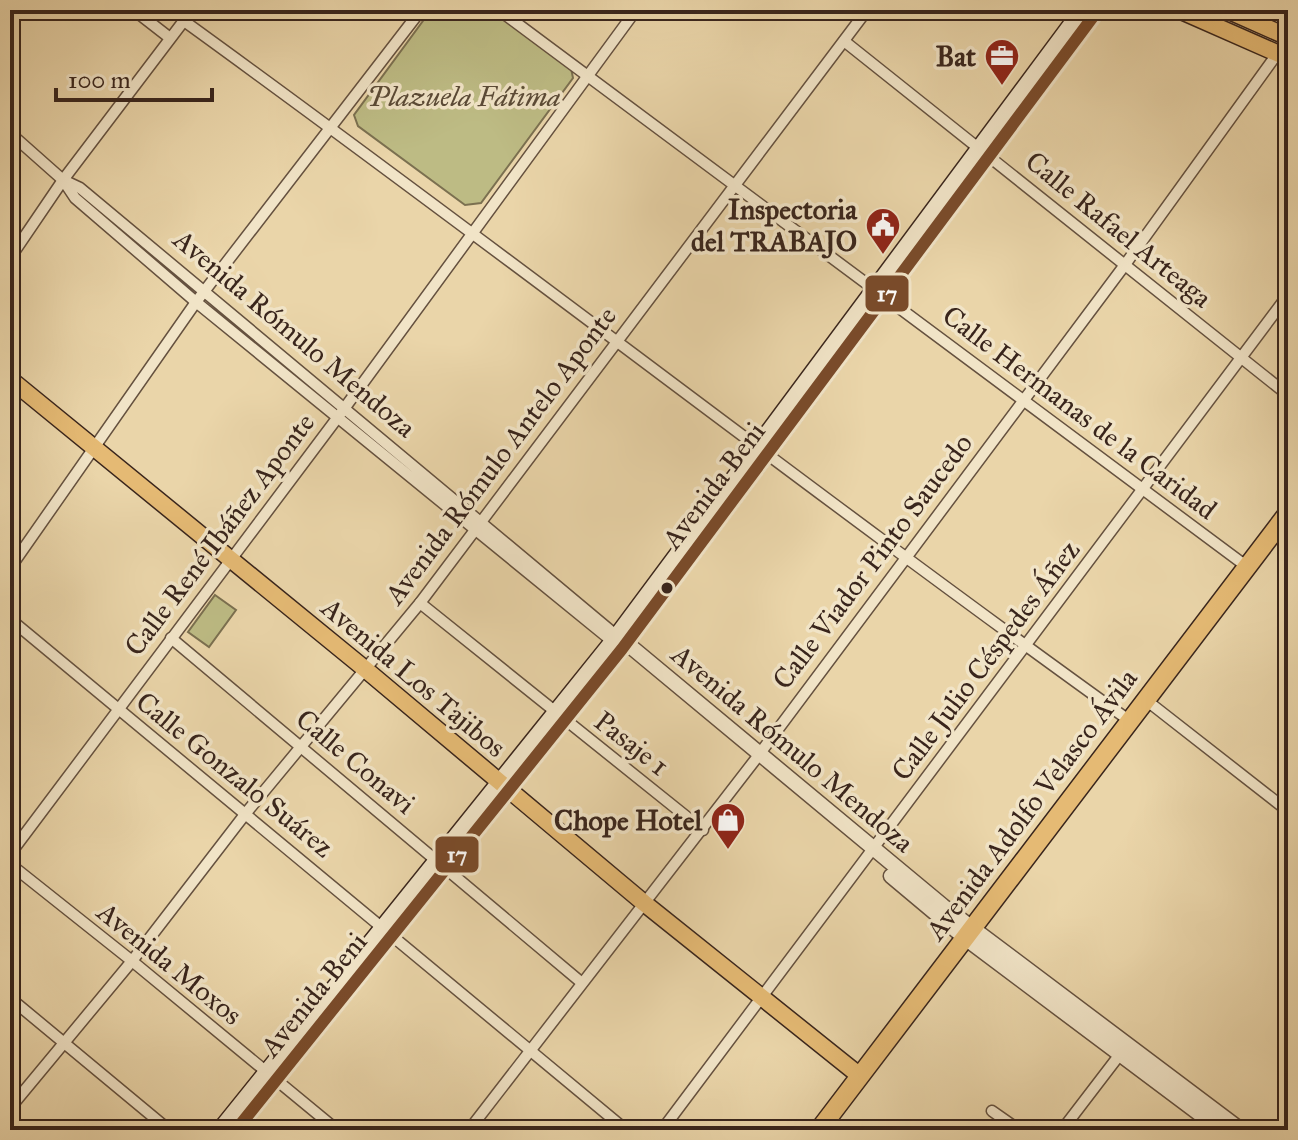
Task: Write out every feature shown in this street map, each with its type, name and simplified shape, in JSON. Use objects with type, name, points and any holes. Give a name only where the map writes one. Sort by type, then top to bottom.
[{"type":"highway","name":"Avenida Adolfo Velasco Ávila","points":[[819,1130],[1288,513]]},
{"type":"main road","name":"Avenida Beni","points":[[985,152],[1081,10]]},
{"type":"main road","name":"Avenida Beni","points":[[236,1130],[271,1077],[619,642],[985,152],[1098,10]]},
{"type":"main road","points":[[1179,10],[1282,56]]},
{"type":"main road","points":[[1227,10],[1288,37]]},
{"type":"main road","name":"Avenida Los Tajibos","points":[[10,379],[365,669],[644,903],[860,1076]]},
{"type":"main road","name":"Avenida Rómulo Mendoza","points":[[619,642],[969,933],[1124,1049],[1241,1130]]},
{"type":"main road","name":"Avenida Rómulo Mendoza","points":[[1124,1049],[1221,1130]]},
{"type":"main road","name":"Avenida Beni","points":[[219,1130],[271,1077]]},
{"type":"street","points":[[134,10],[170,38]]},
{"type":"street","points":[[10,258],[63,180],[192,10]]},
{"type":"street","points":[[10,568],[196,302],[421,10]]},
{"type":"street","name":"Calle Hermanas de la Caridad","points":[[499,10],[1246,566]]},
{"type":"street","name":"Calle René Ibáñez Aponte","points":[[10,854],[341,412],[636,10]]},
{"type":"street","name":"Avenida Rómulo Antelo Aponte","points":[[10,1108],[132,961],[246,813],[420,603],[867,10]]},
{"type":"street","points":[[184,21],[1130,721]]},
{"type":"street","name":"Calle Rafael Arteaga","points":[[844,41],[1288,395]]},
{"type":"street","name":"Calle Viador Pinto Saucedo","points":[[469,1130],[703,830],[1282,56]]},
{"type":"street","name":"Avenida Rómulo Mendoza","points":[[10,133],[63,180],[75,198],[196,302],[341,412]]},
{"type":"street","name":"Avenida Rómulo Mendoza","points":[[63,180],[80,188],[341,412],[619,642]]},
{"type":"street","name":"Calle Julio Céspedes Áñez","points":[[662,1130],[1288,295]]},
{"type":"street","name":"Pasaje 1","points":[[420,603],[703,830]]},
{"type":"street","name":"Calle Gonzalo Suárez","points":[[10,619],[626,1130]]},
{"type":"street","name":"Calle Conavi","points":[[171,638],[582,983]]},
{"type":"street","points":[[1146,700],[1288,811]]},
{"type":"street","name":"Avenida Moxos","points":[[10,864],[337,1130]]},
{"type":"street","points":[[10,998],[169,1130]]},
{"type":"street","points":[[1062,1130],[1124,1049]]},
{"type":"street","points":[[992,1111],[1019,1130]]},
{"type":"street","points":[[10,1126],[15,1130]]},
{"type":"green space","name":"Plazuela Fátima","points":[[431,10],[491,10],[571,68],[573,78],[481,203],[465,205],[358,126],[354,115]]},
{"type":"green space","points":[[215,595],[236,610],[209,647],[188,632]]},
{"type":"transit line","name":"17","points":[[236,1130],[622,649],[1098,10]]},
{"type":"place","name":"Bat","points":[[1002,87]]},
{"type":"place","name":"Inspectoria del TRABAJO","points":[[883,256]]},
{"type":"place","name":"Chope Hotel","points":[[728,851]]}]
